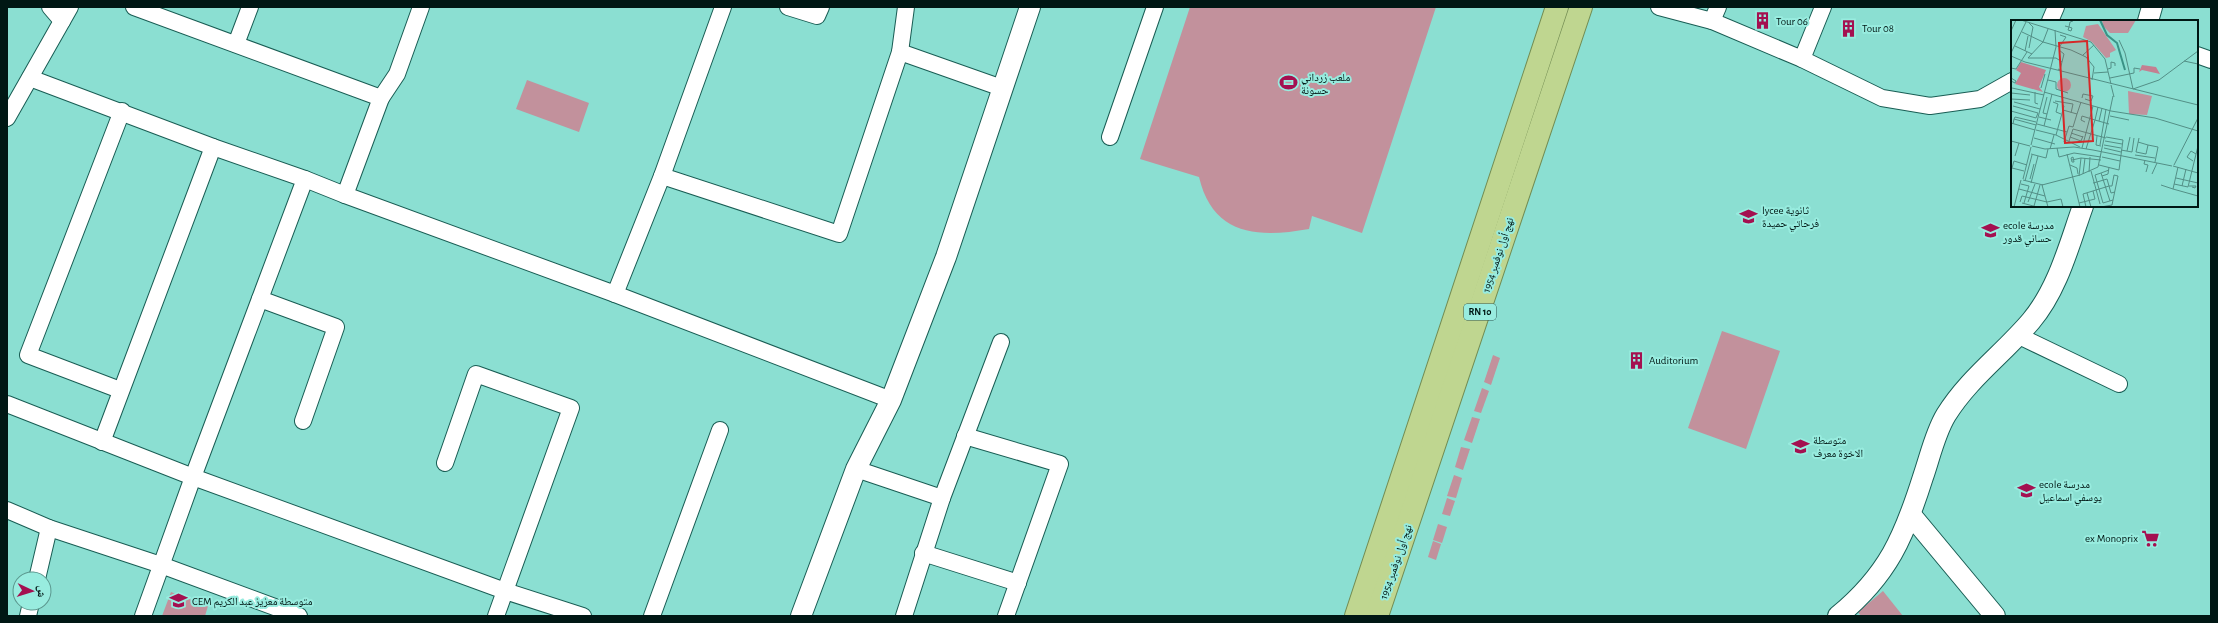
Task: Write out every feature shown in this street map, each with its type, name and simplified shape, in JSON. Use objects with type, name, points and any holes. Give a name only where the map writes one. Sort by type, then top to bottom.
[{"type":"highway","name":"نهج أول نوفمبر 1954","points":[[1356,616],[1557,7]]},
{"type":"highway","name":"نهج أول نوفمبر 1954","points":[[1377,616],[1417,501],[1581,7]]},
{"type":"highway","points":[[1396,494],[1417,501]]},
{"type":"street","points":[[50,7],[62,21]]},
{"type":"street","points":[[7,118],[70,7]]},
{"type":"street","points":[[134,7],[381,98]]},
{"type":"street","points":[[236,44],[250,7]]},
{"type":"street","points":[[345,195],[381,98],[397,74],[421,7]]},
{"type":"street","points":[[615,294],[662,176],[723,7]]},
{"type":"street","points":[[788,7],[819,12]]},
{"type":"street","points":[[662,176],[839,234],[900,52],[906,7]]},
{"type":"street","points":[[801,616],[856,469],[891,400],[946,257],[1030,7]]},
{"type":"street","points":[[1110,137],[1155,7]]},
{"type":"street","points":[[1659,7],[1715,14],[1882,98],[1930,106],[1980,99],[2011,82]]},
{"type":"street","points":[[1802,59],[1823,7]]},
{"type":"street","points":[[2050,20],[2056,7]]},
{"type":"street","points":[[2148,20],[2152,7]]},
{"type":"street","points":[[900,52],[1002,88]]},
{"type":"street","points":[[2198,55],[2211,60]]},
{"type":"street","points":[[30,78],[122,111],[213,147],[305,179],[615,294],[891,400]]},
{"type":"street","points":[[120,390],[28,355],[122,111]]},
{"type":"street","points":[[102,442],[120,390],[213,147]]},
{"type":"street","points":[[143,616],[192,477],[305,179]]},
{"type":"street","points":[[1838,616],[1859,599],[1888,564],[1898,546],[1911,515],[1945,417],[1970,381],[2017,335],[2045,302],[2060,270],[2083,207]]},
{"type":"street","points":[[260,299],[336,327],[303,422]]},
{"type":"street","points":[[2017,335],[2119,384]]},
{"type":"street","points":[[904,616],[923,553],[942,498],[1001,342]]},
{"type":"street","points":[[445,462],[476,374],[571,408],[496,616]]},
{"type":"street","points":[[7,404],[192,477],[505,591],[583,616]]},
{"type":"street","points":[[652,616],[720,430]]},
{"type":"street","points":[[965,436],[1060,464],[1006,616]]},
{"type":"street","points":[[856,469],[942,498]]},
{"type":"street","points":[[7,510],[49,528],[161,565],[299,616]]},
{"type":"street","points":[[1911,515],[1995,616]]},
{"type":"street","points":[[39,571],[49,528]]},
{"type":"street","points":[[923,553],[1018,583]]},
{"type":"shaded area","name":"ملعب زرداني حسونة","points":[[1190,7],[1436,7],[1362,233],[1312,216],[1309,229],[1272,233],[1255,232],[1240,228],[1227,222],[1215,211],[1206,197],[1199,177],[1140,159]]},
{"type":"shaded area","points":[[527,80],[589,103],[579,132],[516,109]]},
{"type":"shaded area","points":[[1722,331],[1780,351],[1746,449],[1688,428]]},
{"type":"shaded area","points":[[1493,355],[1500,358],[1491,385],[1484,382]]},
{"type":"shaded area","points":[[1482,388],[1489,391],[1481,413],[1474,411]]},
{"type":"shaded area","points":[[1472,417],[1480,419],[1472,443],[1464,440]]},
{"type":"shaded area","points":[[1461,447],[1470,449],[1463,470],[1455,467]]},
{"type":"shaded area","points":[[1454,475],[1462,478],[1456,498],[1447,496]]},
{"type":"shaded area","points":[[1447,498],[1455,501],[1450,516],[1442,514]]},
{"type":"shaded area","points":[[1438,524],[1447,527],[1442,543],[1433,540]]},
{"type":"shaded area","points":[[1433,541],[1441,544],[1436,560],[1428,557]]},
{"type":"shaded area","points":[[1883,591],[1903,616],[1861,616],[1858,612]]},
{"type":"shaded area","points":[[171,592],[208,606],[205,616],[162,616]]},
{"type":"place","name":"Tour 06","points":[[1763,21]]},
{"type":"place","name":"Tour 08","points":[[1849,28]]},
{"type":"place","name":"ملعب زرداني حسونة","points":[[1288,83]]},
{"type":"place","name":"lycee ثانوية فرحاتي حميدة","points":[[1749,216]]},
{"type":"place","name":"ecole مدرسة حساني قدور","points":[[1990,231]]},
{"type":"place","name":"Auditorium","points":[[1636,360]]},
{"type":"place","name":"متوسطة الاخوة معرف","points":[[1800,446]]},
{"type":"place","name":"ecole مدرسة يوسفي اسماعيل","points":[[2026,490]]},
{"type":"place","name":"ex Monoprix","points":[[2151,538]]},
{"type":"place","name":"CEM متوسطة معزيز عبد الكريم","points":[[179,601]]}]
